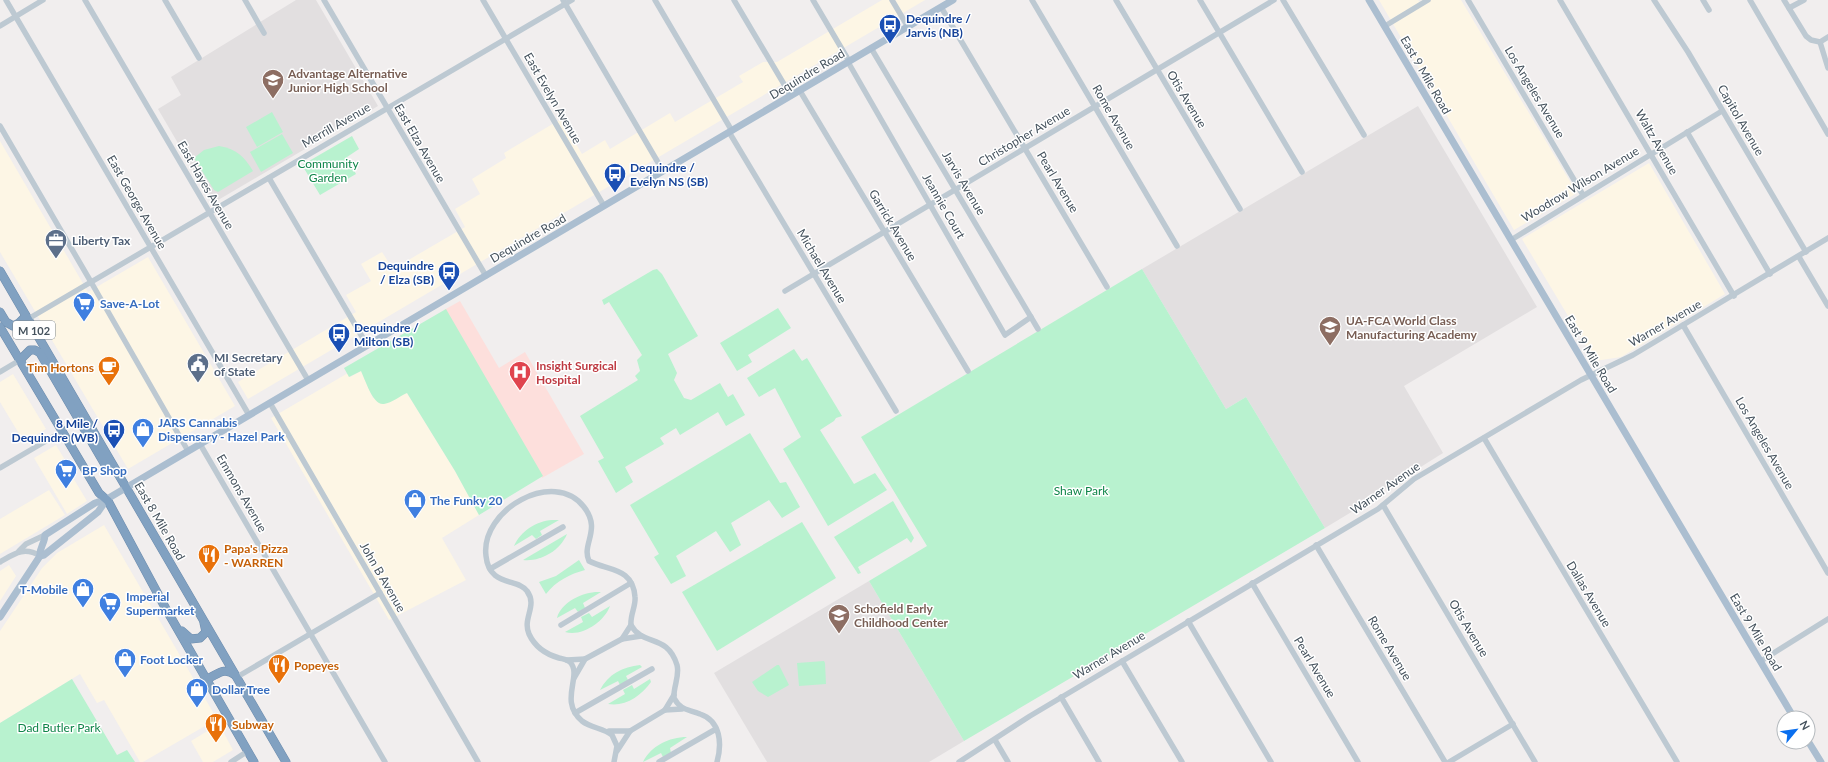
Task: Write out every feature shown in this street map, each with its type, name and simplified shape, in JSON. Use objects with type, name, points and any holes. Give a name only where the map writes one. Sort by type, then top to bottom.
[{"type":"highway","name":"East 8 Mile Road","points":[[0,272],[237,677],[283,760]]},
{"type":"highway","points":[[0,312],[6,322],[13,326],[27,317]]},
{"type":"highway","name":"M 102","points":[[0,327],[99,493],[110,497],[168,611],[254,762]]},
{"type":"highway","points":[[20,360],[30,350],[35,350],[40,354],[104,463],[119,475]]},
{"type":"highway","points":[[168,611],[184,633],[189,638],[195,639],[203,636],[206,629],[199,612]]},
{"type":"highway","points":[[207,679],[217,673],[225,671],[229,671],[237,677]]},
{"type":"main road","name":"Dequindre Road","points":[[110,497],[953,0]]},
{"type":"main road","name":"East 9 Mile Road","points":[[1370,0],[1510,240],[1789,710]]},
{"type":"main road","points":[[0,617],[40,556],[44,555],[68,534],[98,512],[110,497]]},
{"type":"main road","points":[[40,556],[39,551],[45,541],[46,535],[95,503],[110,497]]},
{"type":"main road","points":[[1814,750],[1821,762]]},
{"type":"street","name":"East George Avenue","points":[[6,0],[249,415]]},
{"type":"street","points":[[0,26],[43,0]]},
{"type":"street","name":"East Hayes Avenue","points":[[86,0],[308,380]]},
{"type":"street","points":[[165,0],[199,58]]},
{"type":"street","points":[[245,0],[264,33]]},
{"type":"street","name":"East Elza Avenue","points":[[324,0],[486,276]]},
{"type":"street","name":"East Evelyn Avenue","points":[[483,0],[604,206]]},
{"type":"street","name":"Merrill Avenue","points":[[27,317],[91,282],[269,178],[564,2],[572,0]]},
{"type":"street","name":"Michael Avenue","points":[[655,0],[814,274],[896,411]]},
{"type":"street","points":[[734,0],[791,96]]},
{"type":"street","name":"Jeannie Court","points":[[813,0],[1005,334],[1031,317]]},
{"type":"street","points":[[892,0],[908,27]]},
{"type":"street","name":"Rome Avenue","points":[[1032,0],[1176,246]]},
{"type":"street","name":"Otis Avenue","points":[[1116,0],[1240,210]]},
{"type":"street","points":[[1200,0],[1302,172]]},
{"type":"street","name":"Christopher Avenue","points":[[785,291],[1274,0]]},
{"type":"street","points":[[1283,0],[1364,135]]},
{"type":"street","points":[[1385,26],[1428,0]]},
{"type":"street","name":"Los Angeles Avenue","points":[[1468,0],[1583,195]]},
{"type":"street","name":"Waltz Avenue","points":[[1560,0],[1734,296]]},
{"type":"street","name":"Capitol Avenue","points":[[1654,0],[1688,52],[1806,252]]},
{"type":"street","points":[[1703,0],[1709,10]]},
{"type":"street","points":[[1750,0],[1828,134]]},
{"type":"street","points":[[1784,0],[1806,36],[1811,40],[1820,42],[1828,37]]},
{"type":"street","points":[[1789,8],[1804,0]]},
{"type":"street","points":[[564,2],[663,171]]},
{"type":"street","name":"Pearl Avenue","points":[[941,7],[1107,287]]},
{"type":"street","points":[[1820,42],[1828,68]]},
{"type":"street","name":"Jarvis Avenue","points":[[871,48],[1038,329]]},
{"type":"street","name":"Garrick Avenue","points":[[800,90],[968,371]]},
{"type":"street","name":"Woodrow Wilson Avenue","points":[[1510,240],[1722,111]]},
{"type":"street","points":[[0,126],[188,451]]},
{"type":"street","points":[[1687,132],[1770,274]]},
{"type":"street","points":[[269,178],[367,345]]},
{"type":"street","name":"Warner Avenue","points":[[959,762],[995,740],[1018,723],[1383,505],[1414,479],[1591,375],[1632,355],[1734,296],[1828,238]]},
{"type":"street","points":[[1799,257],[1828,306]]},
{"type":"street","name":"Los Angeles Avenue","points":[[1683,325],[1828,573]]},
{"type":"street","points":[[0,372],[20,360]]},
{"type":"street","name":"John B Avenue","points":[[270,403],[478,762]]},
{"type":"street","points":[[0,468],[63,431]]},
{"type":"street","name":"Dallas Avenue","points":[[1484,438],[1677,762]]},
{"type":"street","name":"Emmons Avenue","points":[[200,444],[385,762]]},
{"type":"street","points":[[622,639],[630,624],[635,596],[631,583],[622,572],[589,561],[587,551],[592,533],[592,522],[589,513],[578,500],[569,495],[557,492],[536,494],[515,503],[499,517],[488,535],[485,550],[486,558],[493,573],[505,582],[522,586],[527,591],[532,602],[528,620],[529,634],[540,649],[564,659],[585,659],[622,639],[641,636]]},
{"type":"street","name":"Otis Avenue","points":[[1383,505],[1535,762]]},
{"type":"street","points":[[490,569],[563,527]]},
{"type":"street","points":[[0,562],[19,551],[26,544],[46,535]]},
{"type":"street","name":"Rome Avenue","points":[[1316,545],[1445,762]]},
{"type":"street","points":[[19,551],[31,552],[40,556]]},
{"type":"street","points":[[561,625],[631,583]]},
{"type":"street","name":"Pearl Avenue","points":[[1252,583],[1358,762]]},
{"type":"street","points":[[237,677],[380,593]]},
{"type":"street","points":[[1761,661],[1828,619]]},
{"type":"street","points":[[1188,622],[1271,762]]},
{"type":"street","points":[[630,624],[634,631],[641,636],[663,644],[671,653],[677,666],[678,676],[674,695],[665,710]]},
{"type":"street","points":[[564,659],[574,670],[574,678]]},
{"type":"street","points":[[585,659],[574,678],[571,687],[570,698],[575,713],[588,725],[608,731],[630,731]]},
{"type":"street","points":[[1122,661],[1182,762]]},
{"type":"street","points":[[575,713],[652,669]]},
{"type":"street","points":[[674,695],[678,706],[682,709]]},
{"type":"street","points":[[1061,697],[1099,762]]},
{"type":"street","points":[[616,751],[630,731],[665,710],[682,709],[704,716],[716,729],[720,746],[717,762]]},
{"type":"street","points":[[1449,762],[1513,724]]},
{"type":"street","points":[[659,762],[716,729]]},
{"type":"street","points":[[608,731],[617,742],[614,762]]},
{"type":"street","points":[[995,740],[1008,762]]},
{"type":"street","points":[[231,762],[248,751]]},
{"type":"shaded area","name":"Advantage Alternative Junior High School","points":[[296,0],[316,0],[378,106],[213,203],[158,109],[181,95],[171,77]]},
{"type":"shaded area","points":[[882,0],[925,0],[248,399],[238,382],[356,312],[346,295],[371,281],[361,264],[382,252],[393,269],[465,227],[455,209],[480,194],[472,179],[506,158],[504,153],[561,119],[582,154],[605,140],[610,149],[670,113],[675,122],[743,82],[739,76],[763,62],[777,62]]},
{"type":"shaded area","points":[[1379,0],[1418,0],[1420,2],[1422,0],[1461,0],[1577,193],[1514,230]]},
{"type":"shaded area","name":"UA-FCA World Class Manufacturing Academy","points":[[1418,106],[1537,307],[1404,386],[1443,453],[1325,528],[1246,397],[1226,409],[1142,269]]},
{"type":"shaded area","points":[[0,141],[88,292],[148,257],[235,406],[128,469],[0,252]]},
{"type":"shaded area","points":[[1649,163],[1725,294],[1621,357],[1595,361],[1522,239]]},
{"type":"shaded area","name":"Insight Surgical Hospital","points":[[460,301],[499,368],[525,352],[584,454],[542,478],[444,310]]},
{"type":"shaded area","points":[[361,371],[373,398],[407,393],[455,471],[479,515],[442,538],[466,580],[389,620],[271,418],[348,373],[350,377]]},
{"type":"shaded area","points":[[13,374],[46,429],[24,442],[0,402],[0,382]]},
{"type":"shaded area","points":[[56,445],[65,460],[63,461],[87,501],[67,514],[34,458]]},
{"type":"shaded area","points":[[49,490],[65,515],[0,554],[0,519]]},
{"type":"shaded area","points":[[104,525],[217,719],[143,762],[140,762],[104,700],[97,703],[80,674],[0,723],[0,631],[42,568],[57,553]]},
{"type":"shaded area","points":[[9,565],[16,576],[0,601],[0,571]]},
{"type":"shaded area","name":"Schofield Early Childhood Center","points":[[869,581],[964,741],[929,762],[767,762],[714,673]]},
{"type":"shaded area","points":[[219,724],[233,750],[213,762],[203,762],[191,741]]},
{"type":"green space","points":[[272,112],[283,132],[257,147],[246,127]]},
{"type":"green space","points":[[282,134],[293,153],[261,172],[250,152]]},
{"type":"green space","name":"Community Garden","points":[[352,136],[359,149],[347,157],[356,174],[320,195],[302,165]]},
{"type":"green space","points":[[219,146],[235,151],[243,157],[253,171],[218,192],[214,190],[194,158],[204,150]]},
{"type":"green space","points":[[657,269],[662,274],[698,336],[668,354],[677,373],[674,380],[684,398],[691,400],[720,383],[728,397],[733,394],[745,415],[726,426],[718,412],[680,435],[676,428],[660,438],[664,444],[625,467],[633,482],[616,493],[598,461],[604,458],[580,416],[638,380],[635,376],[640,371],[637,360],[642,355],[609,302],[604,305],[602,300]]},
{"type":"green space","name":"Shaw Park","points":[[1142,269],[1226,409],[1246,397],[1325,528],[964,741],[869,581],[927,546],[861,437]]},
{"type":"green space","points":[[778,308],[791,328],[748,355],[752,362],[737,371],[720,343]]},
{"type":"green space","points":[[446,309],[543,476],[479,515],[455,471],[407,393],[390,402],[384,404],[380,403],[373,397],[361,371],[349,377],[344,368]]},
{"type":"green space","points":[[794,349],[802,361],[807,358],[842,416],[836,418],[820,430],[854,484],[875,473],[887,490],[828,526],[783,449],[801,437],[775,388],[759,397],[747,378]]},
{"type":"green space","points":[[750,433],[780,483],[786,482],[800,507],[782,518],[769,500],[731,523],[741,545],[730,552],[716,531],[676,556],[686,576],[671,584],[654,557],[659,554],[630,505]]},
{"type":"green space","points":[[893,501],[914,538],[911,543],[907,538],[858,567],[861,573],[858,574],[834,537]]},
{"type":"green space","points":[[559,520],[540,531],[542,535],[536,539],[532,535],[514,546],[525,531],[540,522]]},
{"type":"green space","points":[[802,522],[836,578],[717,651],[682,592]]},
{"type":"green space","points":[[567,534],[560,546],[549,554],[536,559],[523,560]]},
{"type":"green space","points":[[579,560],[585,570],[554,585],[546,594],[539,582],[556,576]]},
{"type":"green space","points":[[592,592],[601,592],[583,603],[585,608],[578,612],[575,608],[557,618],[563,607],[573,599]]},
{"type":"green space","points":[[610,606],[603,618],[592,627],[578,632],[565,632],[583,622],[581,617],[589,613],[592,617]]},
{"type":"green space","points":[[824,661],[826,684],[799,686],[797,663]]},
{"type":"green space","points":[[640,665],[642,667],[626,676],[628,680],[620,685],[618,681],[600,690],[603,684],[617,672]]},
{"type":"green space","points":[[779,665],[789,685],[768,697],[758,691],[752,682]]},
{"type":"green space","name":"Dad Butler Park","points":[[72,679],[117,755],[127,750],[135,762],[0,762],[0,723]]},
{"type":"green space","points":[[650,679],[651,682],[647,687],[632,699],[620,704],[608,704],[625,694],[623,690],[632,685],[634,689]]},
{"type":"green space","points":[[680,737],[687,737],[670,748],[671,753],[663,757],[661,753],[643,762],[651,751],[661,744]]},
{"type":"place","name":"Dequindre / Jarvis (NB)","points":[[890,44]]},
{"type":"place","name":"Advantage Alternative Junior High School","points":[[273,100]]},
{"type":"place","name":"Dequindre / Evelyn NS (SB)","points":[[615,194]]},
{"type":"place","name":"Liberty Tax","points":[[56,260]]},
{"type":"place","name":"Dequindre / Elza (SB)","points":[[449,292]]},
{"type":"place","name":"Save-A-Lot","points":[[84,322]]},
{"type":"place","name":"UA-FCA World Class Manufacturing Academy","points":[[1330,346]]},
{"type":"place","name":"Dequindre / Milton (SB)","points":[[339,354]]},
{"type":"place","name":"MI Secretary of State","points":[[198,384]]},
{"type":"place","name":"Tim Hortons","points":[[109,386]]},
{"type":"place","name":"Insight Surgical Hospital","points":[[520,392]]},
{"type":"place","name":"JARS Cannabis Dispensary - Hazel Park","points":[[143,448]]},
{"type":"place","name":"8 Mile / Dequindre (WB)","points":[[114,450]]},
{"type":"place","name":"BP Shop","points":[[66,490]]},
{"type":"place","name":"The Funky 20","points":[[415,520]]},
{"type":"place","name":"Papa's Pizza - WARREN","points":[[209,574]]},
{"type":"place","name":"T-Mobile","points":[[83,608]]},
{"type":"place","name":"Imperial Supermarket","points":[[110,622]]},
{"type":"place","name":"Schofield Early Childhood Center","points":[[839,634]]},
{"type":"place","name":"Foot Locker","points":[[125,678]]},
{"type":"place","name":"Popeyes","points":[[279,684]]},
{"type":"place","name":"Dollar Tree","points":[[197,708]]},
{"type":"place","name":"Subway","points":[[216,744]]}]
